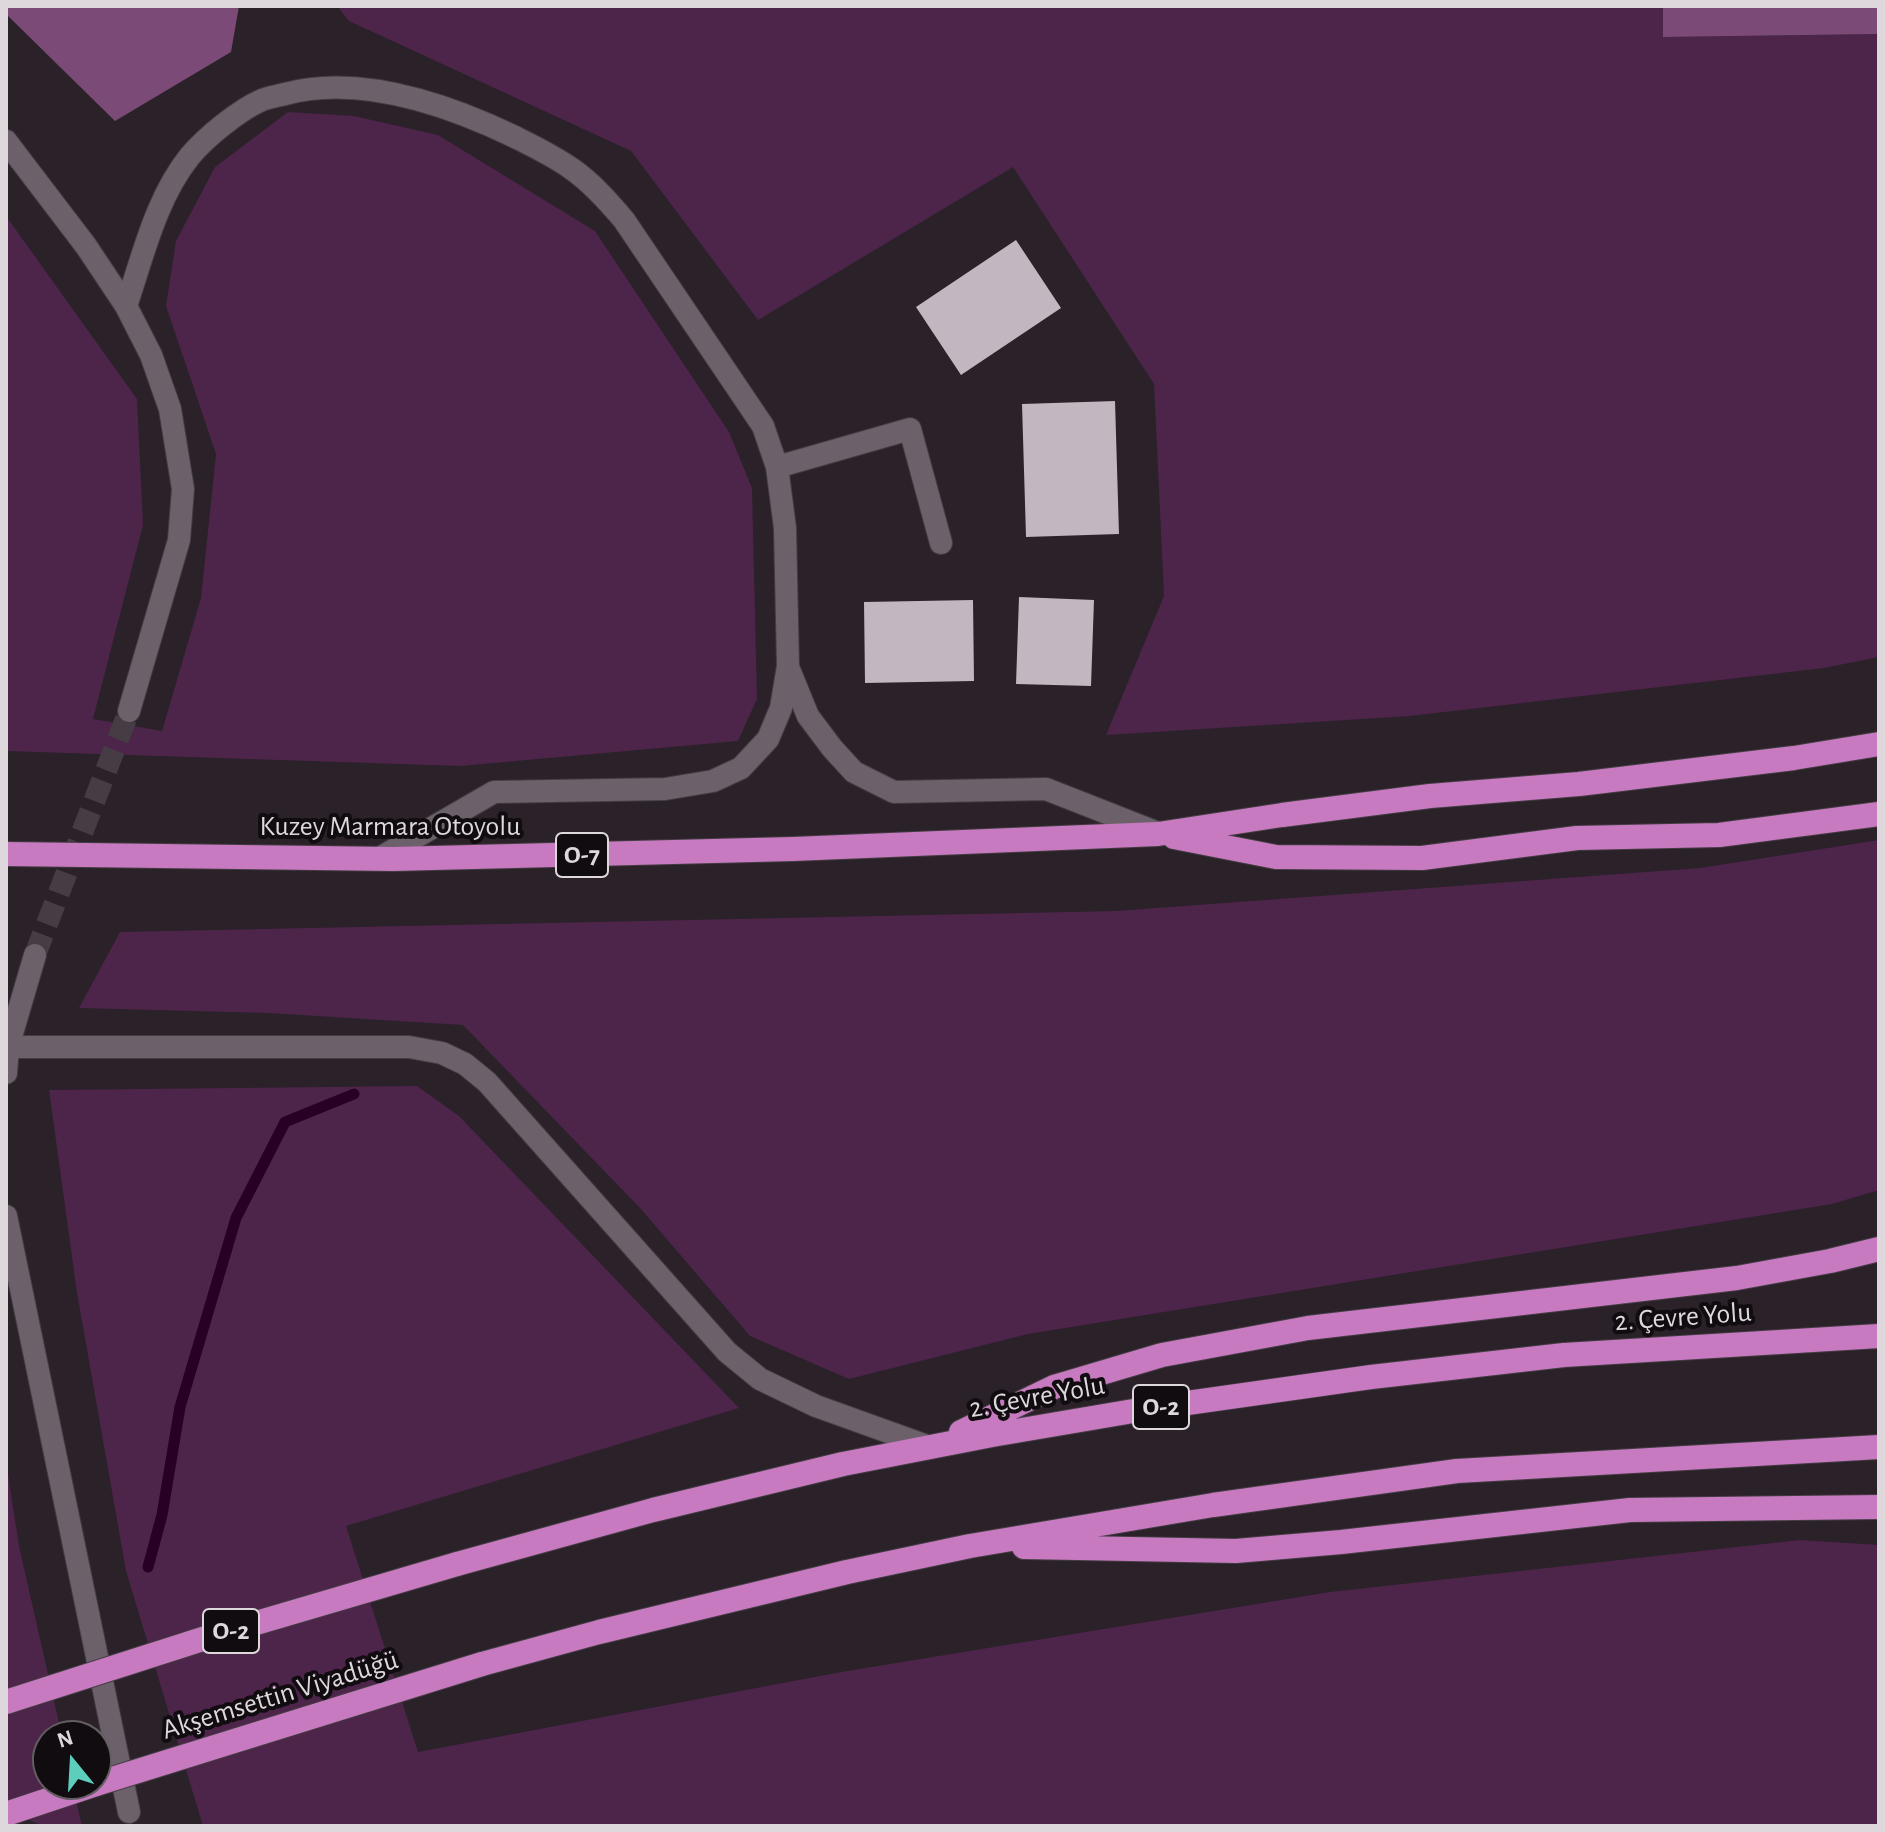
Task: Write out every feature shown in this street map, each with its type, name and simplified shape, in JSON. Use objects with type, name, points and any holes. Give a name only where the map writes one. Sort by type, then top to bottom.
[{"type":"highway","points":[[1158,834],[1430,796],[1579,784],[1794,758],[1879,744]]},
{"type":"highway","points":[[1158,834],[1276,857],[1422,858],[1577,838],[1719,835],[1879,814]]},
{"type":"highway","name":"Kuzey Marmara Otoyolu","points":[[6,854],[378,859],[793,849],[1158,834]]},
{"type":"highway","points":[[930,1447],[1054,1387],[1162,1355],[1308,1328],[1737,1278],[1879,1249]]},
{"type":"highway","name":"2. Çevre Yolu","points":[[6,1702],[212,1636],[457,1564],[653,1510],[843,1464],[1145,1409],[1386,1376],[1564,1355],[1879,1336]]},
{"type":"highway","points":[[970,1546],[1213,1505],[1457,1471],[1879,1447]]},
{"type":"highway","points":[[970,1546],[1236,1551],[1630,1510],[1879,1507]]},
{"type":"highway","name":"Akşemsettin Viyadüğü","points":[[112,1779],[482,1664],[735,1598],[970,1546]]},
{"type":"highway","name":"Akşemsettin Viyadüğü","points":[[6,1814],[48,1800]]},
{"type":"street","points":[[126,306],[164,196],[190,156],[223,124],[262,100],[305,88],[353,87],[427,101],[481,121],[571,168],[599,192],[624,220],[763,426],[777,467],[785,528],[788,666],[781,708],[768,739],[741,768],[713,781],[665,789],[494,792],[378,859]]},
{"type":"street","points":[[6,141],[86,246],[126,306],[151,355],[170,409],[183,489],[179,540],[129,711]]},
{"type":"street","points":[[777,467],[910,429],[941,543]]},
{"type":"street","points":[[788,666],[808,716],[832,748],[854,772],[894,792],[1046,789],[1158,834]]},
{"type":"street","points":[[6,1073],[8,1047],[35,955]]},
{"type":"street","points":[[8,1047],[409,1047],[442,1053],[465,1064],[487,1082],[727,1352],[760,1379],[816,1406],[930,1447]]},
{"type":"street","points":[[6,1216],[129,1812]]},
{"type":"shaded area","points":[[6,6],[239,6],[231,52],[115,121],[6,14]]},
{"type":"shaded area","points":[[337,6],[1663,6],[1664,37],[1879,34],[1879,657],[1824,668],[1410,716],[1106,735],[1164,596],[1154,384],[1013,167],[758,320],[631,151],[349,21]]},
{"type":"shaded area","points":[[1663,6],[1879,6],[1879,34],[1663,37]]},
{"type":"shaded area","points":[[288,112],[354,116],[438,135],[595,231],[729,432],[752,488],[757,699],[738,741],[460,766],[6,751],[6,216],[137,399],[143,525],[93,719],[162,731],[201,598],[216,454],[166,306],[176,241],[215,167]]},
{"type":"shaded area","points":[[1879,840],[1879,1190],[1832,1204],[1028,1334],[849,1379],[750,1336],[640,1208],[463,1025],[269,1013],[79,1008],[120,932],[1116,911],[1700,868]]},
{"type":"shaded area","points":[[417,1086],[459,1116],[739,1408],[346,1526],[418,1752],[841,1672],[1330,1592],[1800,1540],[1879,1545],[1879,1826],[203,1826],[126,1571],[77,1293],[49,1090]]},
{"type":"shaded area","points":[[6,1461],[19,1546],[58,1720],[32,1720],[32,1800],[76,1800],[82,1826],[44,1826],[6,1811]]},
{"type":"building","points":[[1016,240],[1061,308],[961,375],[916,307]]},
{"type":"building","points":[[1115,401],[1119,534],[1026,537],[1022,404]]},
{"type":"building","points":[[1019,597],[1094,600],[1091,686],[1016,684]]},
{"type":"building","points":[[973,600],[974,681],[865,683],[864,602]]},
{"type":"waterway","points":[[148,1567],[162,1515],[180,1407],[236,1218],[285,1122],[354,1094]]},
{"type":"tunnel","points":[[35,955],[129,711]]}]
